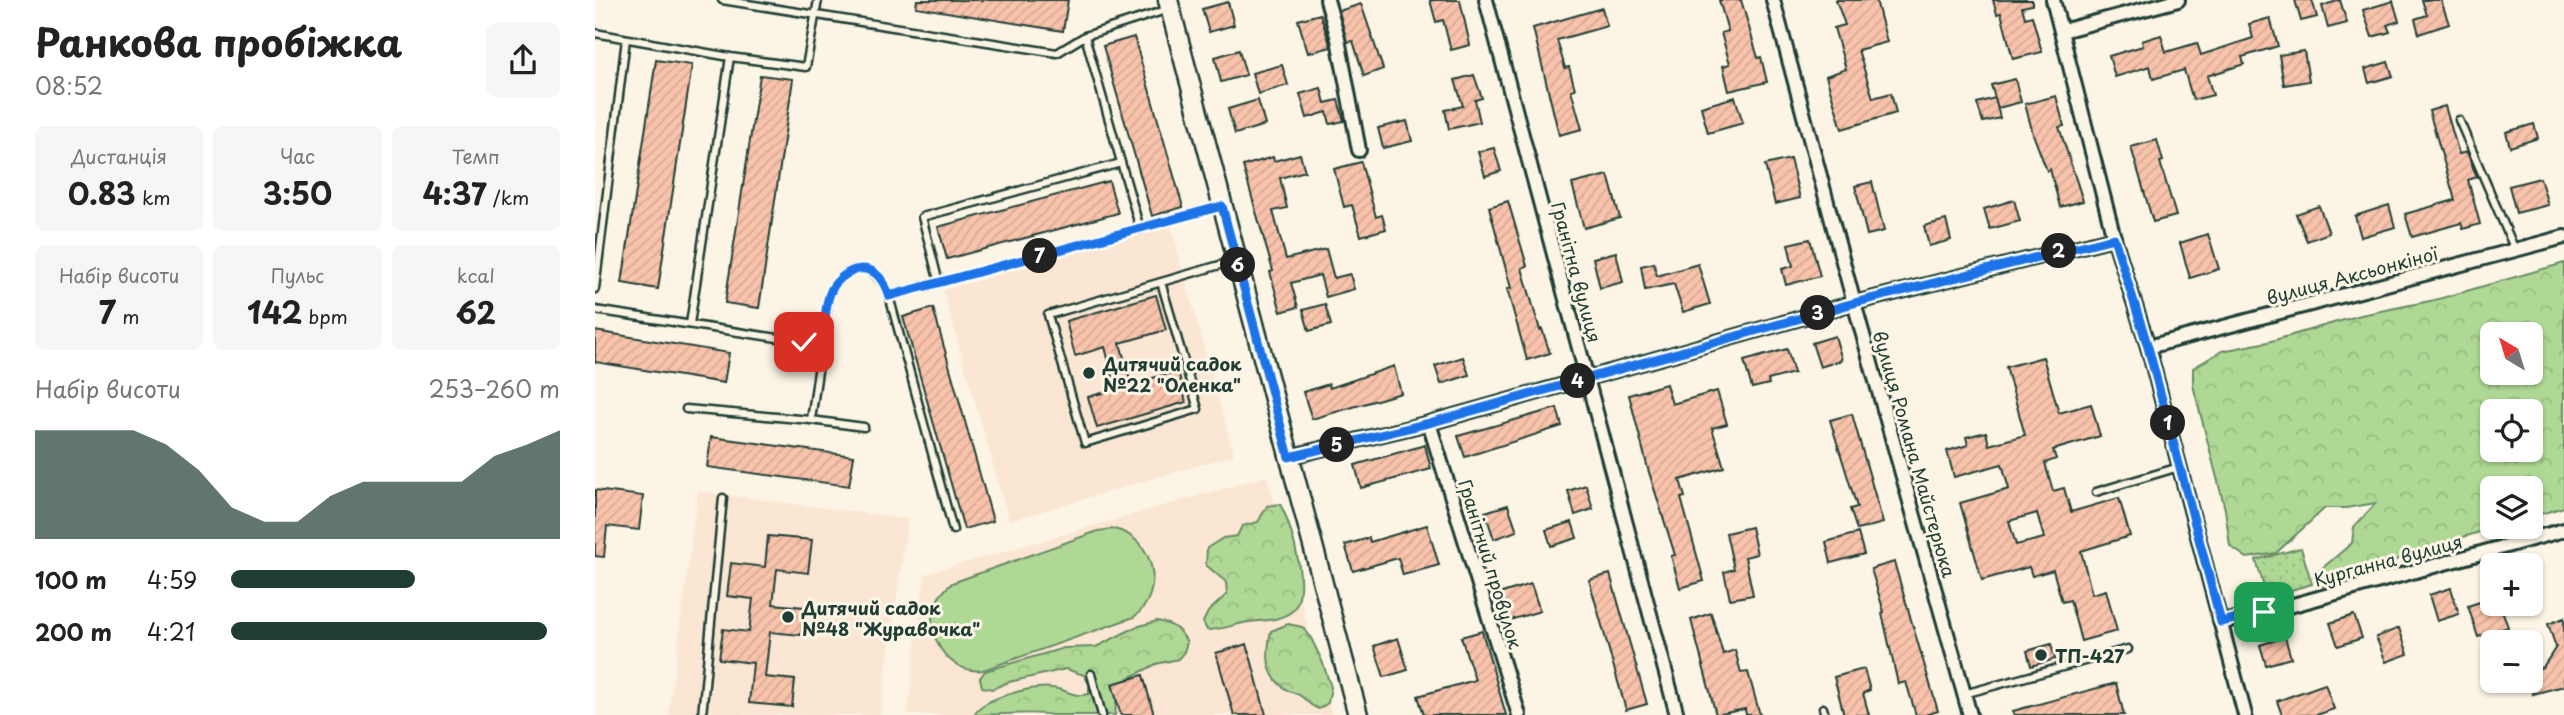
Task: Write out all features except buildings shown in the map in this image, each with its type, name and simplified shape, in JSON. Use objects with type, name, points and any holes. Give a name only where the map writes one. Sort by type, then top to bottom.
[{"type":"street","points":[[1327,0],[1338,39],[1359,150]]},
{"type":"street","name":"Гранітна вулиця","points":[[1486,0],[1677,715]]},
{"type":"street","name":"вулиця Романа Майстерюка","points":[[1773,0],[1854,303],[1970,715]]},
{"type":"street","points":[[2053,0],[2114,238],[2148,347],[2245,715]]},
{"type":"street","points":[[2062,31],[2178,0]]},
{"type":"street","points":[[1169,4],[1358,715]]},
{"type":"street","name":"вулиця Аксьонкіної","points":[[2148,347],[2564,237]]},
{"type":"street","points":[[1289,457],[1429,423],[1854,303],[2114,238]]},
{"type":"street","name":"Гранітний провулок","points":[[1429,423],[1519,715]]},
{"type":"street","name":"Курганна вулиця","points":[[2221,622],[2564,530]]},
{"type":"lane","points":[[722,0],[1057,53],[1085,36],[1169,4]]},
{"type":"lane","points":[[595,33],[730,57],[806,67],[818,0]]},
{"type":"lane","points":[[1085,36],[1140,229]]},
{"type":"lane","points":[[595,289],[627,39]]},
{"type":"lane","points":[[690,324],[730,57]]},
{"type":"lane","points":[[2459,120],[2515,250]]},
{"type":"lane","points":[[939,283],[922,217],[1121,163]]},
{"type":"lane","points":[[889,296],[1222,206]]},
{"type":"lane","points":[[1161,282],[1198,410],[1085,443],[1048,315],[1161,282],[1237,260]]},
{"type":"lane","points":[[811,420],[829,295],[844,274],[857,269],[868,269],[877,275],[889,296],[953,530]]},
{"type":"lane","points":[[595,310],[823,345]]},
{"type":"lane","points":[[686,409],[864,427]]},
{"type":"lane","points":[[2096,492],[2179,467]]},
{"type":"lane","points":[[702,715],[723,498]]},
{"type":"lane","points":[[1964,694],[2128,649]]},
{"type":"lane","points":[[1091,674],[1102,715]]},
{"type":"shaded area","name":"Дитячий садок №22 \"Оленка\"","points":[[1171,226],[1234,455],[1009,521],[943,290]]},
{"type":"shaded area","points":[[1267,476],[1332,715],[907,715],[925,574]]},
{"type":"shaded area","name":"Дитячий садок №48 \"Журавочка\"","points":[[698,491],[908,519],[880,715],[668,715]]},
{"type":"green space","points":[[2564,263],[2564,507],[2543,513],[2543,476],[2480,476],[2480,532],[2319,587],[2313,576],[2352,543],[2354,527],[2376,503],[2325,508],[2276,553],[2247,558],[2230,546],[2225,509],[2193,385],[2193,368],[2222,351],[2268,342],[2361,315],[2435,300]]},
{"type":"green space","points":[[1280,504],[1290,528],[1298,560],[1300,591],[1297,603],[1291,612],[1271,620],[1207,630],[1203,622],[1208,612],[1227,594],[1226,582],[1206,565],[1207,548],[1223,538],[1237,536],[1242,526],[1258,522],[1267,506]]},
{"type":"green space","points":[[1114,529],[1128,534],[1139,543],[1147,554],[1151,567],[1153,581],[1150,594],[1134,617],[983,670],[961,667],[944,653],[934,633],[933,610],[938,598],[952,583],[1098,531]]},
{"type":"green space","points":[[2301,548],[2312,584],[2267,597],[2256,560]]},
{"type":"green space","points":[[1157,621],[1171,625],[1181,633],[1187,642],[1184,652],[1178,659],[1156,664],[1118,684],[1115,715],[975,713],[988,702],[1034,689],[1052,688],[1078,695],[1089,694],[1089,684],[1084,675],[1066,669],[1009,682],[992,689],[982,687],[980,678],[985,671],[1064,648],[1096,647],[1136,627]]},
{"type":"green space","points":[[1288,624],[1302,627],[1310,636],[1322,661],[1331,687],[1328,703],[1319,709],[1280,684],[1271,671],[1268,648],[1271,631]]},
{"type":"place","name":"Дитячий садок №22 \"Оленка\"","points":[[1089,373]]},
{"type":"place","name":"Дитячий садок №48 \"Журавочка\"","points":[[788,617]]},
{"type":"place","name":"ТП-427","points":[[2041,655]]},
{"type":"route","points":[[804,342],[823,345],[829,295],[844,274],[857,269],[868,269],[877,275],[889,296],[1222,206],[1289,457],[1429,423],[1854,303],[2114,238],[2148,347],[2221,622],[2264,612]]}]
